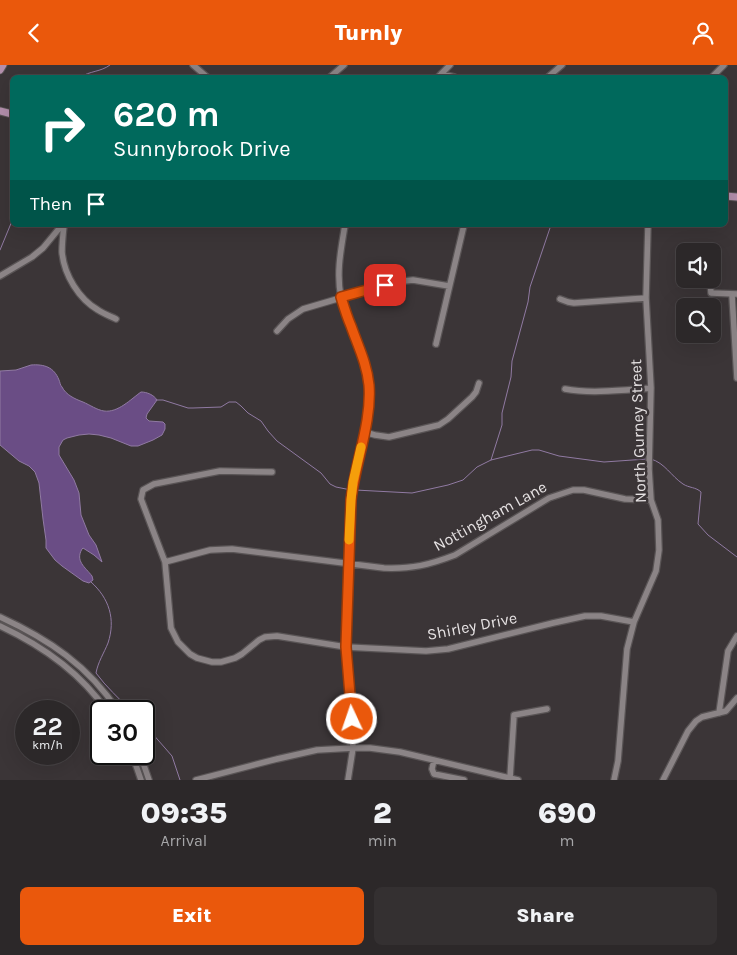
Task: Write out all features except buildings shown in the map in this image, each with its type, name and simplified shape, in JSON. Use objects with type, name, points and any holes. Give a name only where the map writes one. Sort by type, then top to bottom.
[{"type":"main road","points":[[0,70],[3,65]]},
{"type":"street","points":[[193,65],[205,75]]},
{"type":"street","points":[[332,75],[344,65]]},
{"type":"street","points":[[440,75],[450,65]]},
{"type":"street","points":[[550,75],[562,65]]},
{"type":"street","points":[[714,75],[724,65]]},
{"type":"street","points":[[0,276],[38,253],[61,227]]},
{"type":"street","points":[[63,227],[62,252],[69,278],[84,298],[97,310],[116,319]]},
{"type":"street","points":[[345,227],[340,255],[339,278],[341,297],[367,372],[369,386],[369,401],[351,500],[346,647],[353,747],[348,780]]},
{"type":"street","points":[[436,344],[464,227]]},
{"type":"street","name":"North Gurney Street","points":[[614,780],[618,761],[627,649],[634,622],[653,580],[659,550],[658,520],[651,500],[649,469],[651,388],[646,298],[648,227]]},
{"type":"street","points":[[278,331],[288,319],[303,309],[395,282],[413,280],[449,286]]},
{"type":"street","points":[[711,288],[711,293],[734,295],[737,378]]},
{"type":"street","points":[[560,299],[574,303],[646,298]]},
{"type":"street","points":[[364,432],[389,437],[439,425],[472,397],[479,383]]},
{"type":"street","points":[[565,389],[577,391],[651,388]]},
{"type":"street","name":"Shirley Drive","points":[[272,472],[220,471],[154,484],[143,490],[141,499],[165,562],[171,628],[178,642],[190,655],[197,658],[212,662],[222,662],[242,654],[265,637],[277,636],[346,647],[436,650],[448,649],[585,616],[601,616],[634,622]]},
{"type":"street","name":"Nottingham Lane","points":[[165,562],[210,550],[232,549],[348,564],[405,569],[438,561],[462,551],[549,498],[573,490],[584,490],[626,499],[651,500]]},
{"type":"street","points":[[0,617],[34,633],[55,646],[92,679],[109,700]]},
{"type":"street","points":[[0,626],[31,642],[65,665],[98,700]]},
{"type":"street","points":[[719,713],[728,651],[737,636]]},
{"type":"street","points":[[663,780],[688,731],[696,721],[702,717],[726,711],[737,698]]},
{"type":"street","points":[[510,778],[514,715],[547,709]]},
{"type":"street","points":[[196,780],[322,749],[353,747],[382,749],[518,780]]},
{"type":"street","points":[[434,760],[432,769],[434,774],[464,780]]},
{"type":"street","points":[[136,765],[141,780]]},
{"type":"street","points":[[144,765],[149,780]]},
{"type":"shaded area","points":[[31,365],[48,367],[57,376],[68,394],[101,410],[109,411],[119,408],[141,392],[150,394],[157,400],[146,418],[149,421],[163,422],[165,424],[162,435],[138,446],[131,446],[111,438],[89,434],[67,438],[63,440],[59,447],[59,455],[74,480],[79,493],[81,515],[102,562],[94,555],[82,549],[80,560],[93,580],[89,583],[83,581],[62,566],[46,548],[39,483],[35,472],[0,445],[0,371],[16,370]]},
{"type":"waterway","points":[[86,75],[110,65]]},
{"type":"waterway","points":[[0,250],[10,226]]},
{"type":"waterway","points":[[491,460],[502,425],[502,413],[511,377],[512,361],[528,302],[530,287],[550,227]]},
{"type":"waterway","points":[[156,400],[163,400],[188,408],[221,407],[229,402],[236,402],[261,421],[277,441],[321,473],[330,484],[351,490]]},
{"type":"waterway","points":[[355,490],[412,493],[448,485],[463,480],[477,467],[491,460],[532,450],[604,462],[647,459]]},
{"type":"waterway","points":[[651,459],[660,463],[683,484],[701,492],[698,524],[708,535],[737,557]]},
{"type":"waterway","points":[[91,582],[102,595],[111,617],[108,643],[96,673],[120,700]]},
{"type":"waterway","points":[[155,737],[172,756],[180,780]]},
{"type":"slow traffic","points":[[349,540],[353,482],[361,447]]},
{"type":"route","points":[[352,719],[346,647],[351,500],[369,401],[369,386],[364,359],[341,297],[385,285]]}]
